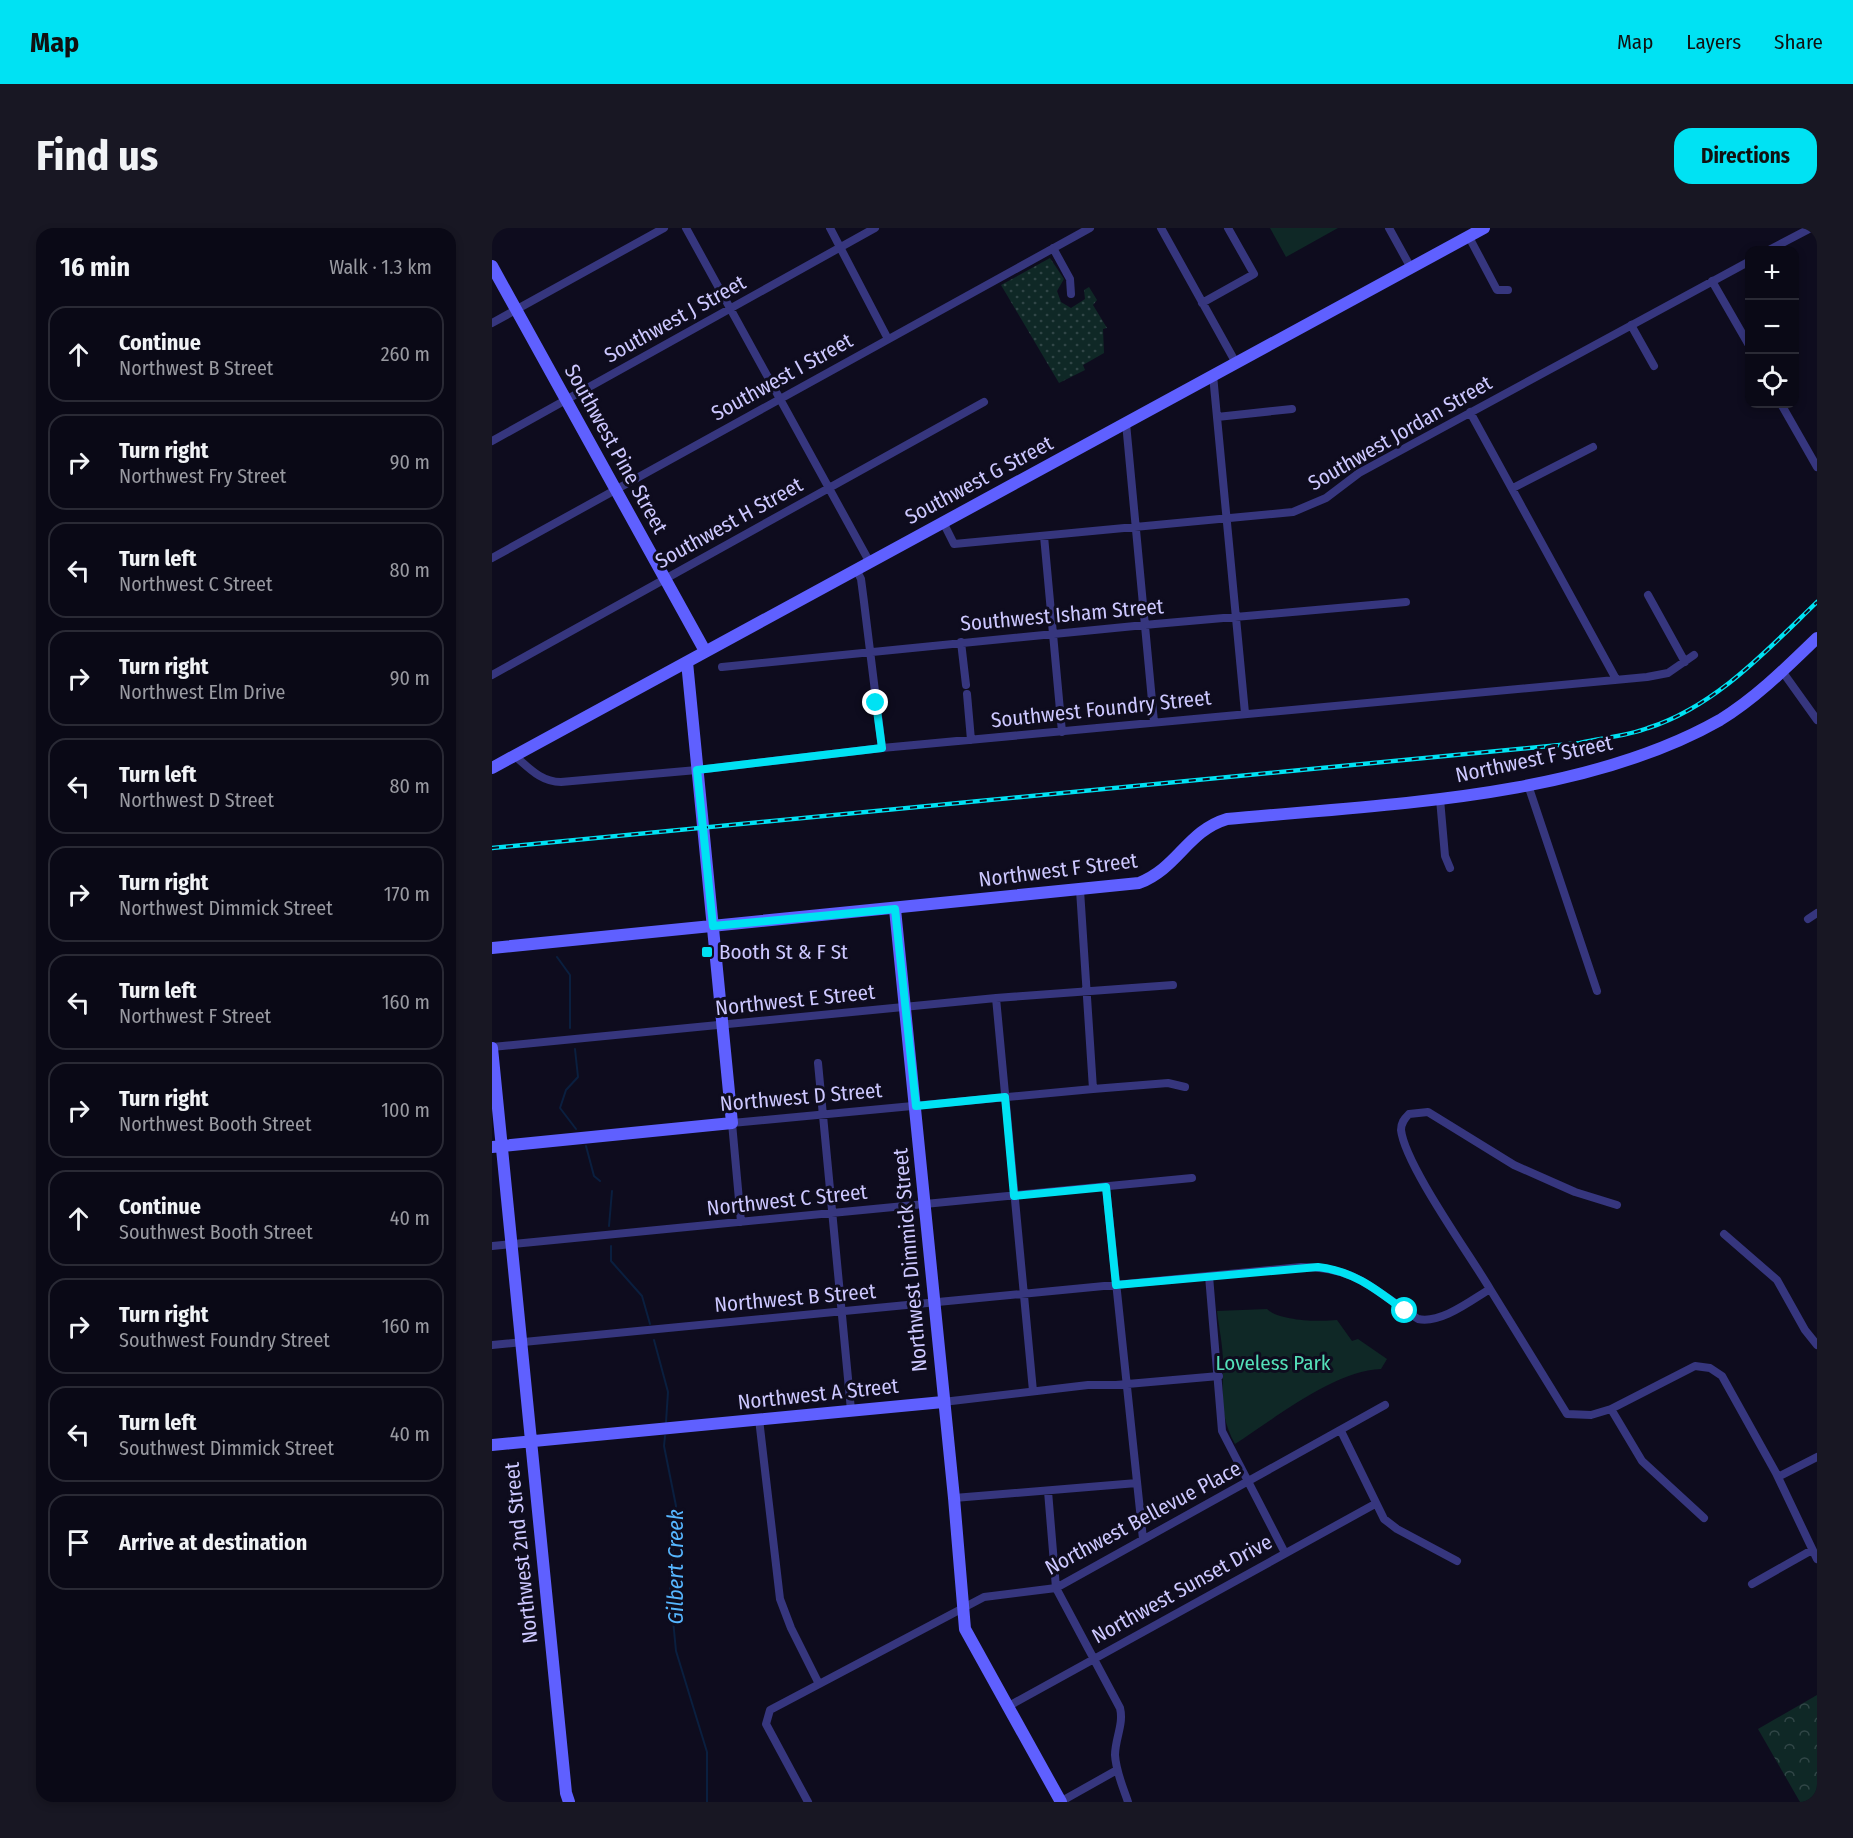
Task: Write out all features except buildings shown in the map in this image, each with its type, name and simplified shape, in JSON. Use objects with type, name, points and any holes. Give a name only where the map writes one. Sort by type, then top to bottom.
[{"type":"street","points":[[492,323],[664,228]]},
{"type":"street","points":[[686,228],[869,561]]},
{"type":"street","points":[[830,228],[888,339]]},
{"type":"street","name":"Southwest J Street","points":[[492,441],[875,228]]},
{"type":"street","name":"Southwest I Street","points":[[492,558],[1090,228]]},
{"type":"street","points":[[1161,228],[1236,363]]},
{"type":"street","points":[[1202,303],[1254,274],[1228,228]]},
{"type":"street","points":[[1389,228],[1411,268]]},
{"type":"street","name":"Southwest G Street","points":[[492,768],[855,568],[1485,228]]},
{"type":"street","points":[[1777,246],[1811,228]]},
{"type":"street","points":[[1469,237],[1497,290],[1508,290]]},
{"type":"street","points":[[1053,248],[1070,279],[1071,294]]},
{"type":"street","name":"Southwest Jordan Street","points":[[943,522],[954,544],[1293,512],[1326,498],[1359,473],[1745,263]]},
{"type":"street","name":"Southwest Pine Street","points":[[492,266],[705,651]]},
{"type":"street","points":[[1712,281],[1745,340]]},
{"type":"street","points":[[1631,325],[1654,366]]},
{"type":"street","points":[[1213,375],[1245,713]]},
{"type":"street","name":"Southwest H Street","points":[[492,675],[984,402]]},
{"type":"street","points":[[1783,408],[1817,467]]},
{"type":"street","points":[[1217,417],[1292,409]]},
{"type":"street","points":[[1470,412],[1616,679]]},
{"type":"street","points":[[1125,423],[1154,722]]},
{"type":"street","points":[[1513,488],[1593,447]]},
{"type":"street","points":[[1044,536],[1062,732]]},
{"type":"street","points":[[855,568],[861,579],[882,748]]},
{"type":"street","points":[[1648,595],[1685,662]]},
{"type":"street","name":"Southwest Isham Street","points":[[722,667],[961,642],[1406,602]]},
{"type":"street","name":"Northwest F Street","points":[[492,948],[1126,885],[1148,879],[1172,863],[1200,832],[1227,819],[1440,799],[1528,785],[1603,766],[1687,736],[1735,709],[1782,671],[1817,638]]},
{"type":"street","points":[[961,642],[971,740]]},
{"type":"street","name":"Southwest Foundry Street","points":[[515,756],[550,782],[697,770],[882,748],[1660,675],[1694,655]]},
{"type":"street","points":[[687,662],[741,1222]]},
{"type":"street","points":[[1782,671],[1817,720]]},
{"type":"street","points":[[1528,785],[1597,991]]},
{"type":"street","points":[[1440,799],[1444,856],[1450,868]]},
{"type":"street","points":[[1080,890],[1093,1089]]},
{"type":"street","name":"Northwest Dimmick Street","points":[[895,909],[967,1636],[1061,1802]]},
{"type":"street","points":[[1808,919],[1817,913]]},
{"type":"street","name":"Northwest E Street","points":[[492,1047],[996,998],[1173,985]]},
{"type":"street","points":[[996,998],[1033,1391]]},
{"type":"street","name":"Northwest 2nd Street","points":[[492,1047],[497,1147],[511,1245],[529,1442],[566,1793],[569,1802]]},
{"type":"street","points":[[818,1063],[851,1410]]},
{"type":"street","name":"Northwest D Street","points":[[497,1147],[1093,1089],[1168,1083],[1185,1087]]},
{"type":"street","points":[[1617,1205],[1575,1192],[1514,1165],[1428,1112],[1409,1114],[1401,1124],[1401,1131],[1411,1159],[1561,1409],[1567,1414],[1581,1416],[1611,1409],[1688,1368],[1703,1365],[1710,1368],[1727,1382],[1778,1477],[1817,1559]]},
{"type":"street","name":"Northwest C Street","points":[[492,1246],[1192,1178]]},
{"type":"street","points":[[1106,1187],[1143,1539]]},
{"type":"street","points":[[1724,1234],[1777,1280],[1805,1330],[1817,1345]]},
{"type":"street","name":"Northwest B Street","points":[[492,1346],[1301,1267],[1335,1269],[1355,1276],[1418,1319],[1425,1321],[1448,1313],[1490,1289]]},
{"type":"street","points":[[1209,1276],[1222,1431],[1285,1553]]},
{"type":"street","name":"Northwest A Street","points":[[492,1445],[1088,1385],[1219,1376]]},
{"type":"street","name":"Northwest Bellevue Place","points":[[808,1802],[769,1731],[766,1720],[770,1710],[984,1597],[1056,1588],[1385,1405]]},
{"type":"street","points":[[1611,1409],[1642,1461],[1704,1518]]},
{"type":"street","points":[[759,1419],[780,1599],[791,1628],[819,1684]]},
{"type":"street","points":[[1341,1431],[1375,1504],[1390,1525],[1457,1561]]},
{"type":"street","points":[[1778,1477],[1817,1456]]},
{"type":"street","points":[[954,1498],[1137,1483]]},
{"type":"street","points":[[1047,1491],[1056,1588],[1121,1712],[1115,1756],[1117,1770],[1128,1802]]},
{"type":"street","name":"Northwest Sunset Drive","points":[[1007,1707],[1375,1504]]},
{"type":"street","points":[[1752,1584],[1812,1550]]},
{"type":"street","points":[[1061,1802],[1117,1770]]},
{"type":"green space","points":[[1270,228],[1338,228],[1286,257]]},
{"type":"green space","points":[[1050,258],[1064,279],[1057,291],[1061,302],[1071,308],[1085,299],[1084,290],[1089,287],[1097,300],[1093,305],[1107,328],[1103,329],[1104,353],[1083,365],[1085,370],[1059,383],[1001,285]]},
{"type":"green space","name":"Loveless Park","points":[[1267,1309],[1290,1318],[1311,1321],[1337,1320],[1352,1341],[1358,1339],[1387,1359],[1381,1369],[1363,1371],[1344,1378],[1305,1398],[1235,1444],[1224,1414],[1223,1357],[1217,1311]]},
{"type":"green space","points":[[1817,1695],[1817,1802],[1800,1802],[1758,1729]]},
{"type":"waterway","name":"Gilbert Creek","points":[[557,957],[570,975],[570,1028]]},
{"type":"waterway","name":"Gilbert Creek","points":[[575,1049],[578,1077],[566,1090],[560,1108],[576,1129]]},
{"type":"waterway","name":"Gilbert Creek","points":[[586,1146],[594,1176],[600,1181]]},
{"type":"waterway","name":"Gilbert Creek","points":[[609,1226],[612,1191]]},
{"type":"waterway","name":"Gilbert Creek","points":[[611,1246],[611,1261],[642,1296],[650,1324]]},
{"type":"waterway","name":"Gilbert Creek","points":[[654,1340],[668,1392],[666,1422]]},
{"type":"waterway","name":"Gilbert Creek","points":[[665,1436],[664,1446],[676,1506],[670,1589],[676,1651],[707,1752],[707,1802]]},
{"type":"railway","points":[[492,848],[1580,743],[1614,737],[1640,731],[1696,706],[1739,675],[1817,602]]},
{"type":"place","name":"Booth St & F St","points":[[707,952]]},
{"type":"route","points":[[876,703],[882,748],[697,770],[713,926],[895,909],[916,1106],[1005,1097],[1014,1196],[1106,1187],[1116,1285],[1318,1267],[1335,1269],[1355,1276],[1405,1311]]}]
